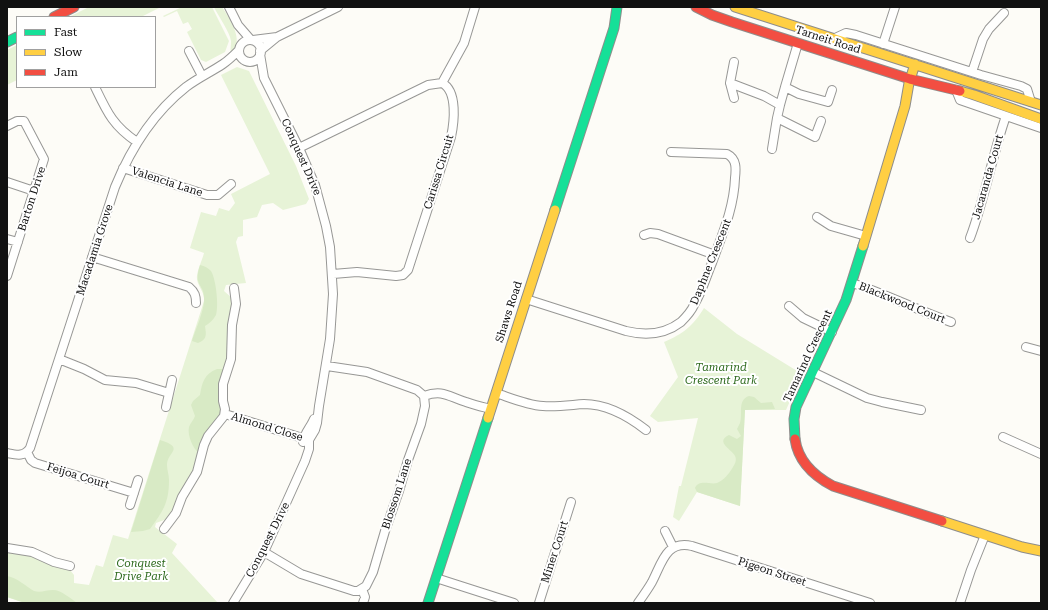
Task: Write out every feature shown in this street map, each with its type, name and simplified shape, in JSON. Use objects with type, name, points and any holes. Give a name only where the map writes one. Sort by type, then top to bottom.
[{"type":"street","points":[[56,16],[74,7]]},
{"type":"street","points":[[229,7],[238,25],[252,40],[259,45],[260,53]]},
{"type":"street","points":[[238,25],[240,56],[247,61],[256,59],[260,53],[277,37],[338,7]]},
{"type":"street","points":[[299,148],[428,85],[442,83],[464,43],[475,7]]},
{"type":"street","name":"Shaws Road","points":[[614,28],[617,7]]},
{"type":"street","name":"Shaws Road","points":[[428,603],[614,28],[625,7]]},
{"type":"street","name":"Tarneit Road","points":[[696,7],[712,15],[757,30],[913,79],[956,90],[1041,119]]},
{"type":"street","name":"Tarneit Road","points":[[735,7],[1041,105]]},
{"type":"street","points":[[883,44],[895,7]]},
{"type":"street","points":[[972,72],[983,39],[989,29],[1004,13]]},
{"type":"street","points":[[757,30],[763,15]]},
{"type":"street","points":[[780,37],[785,23]]},
{"type":"street","name":"Tarneit Road","points":[[833,39],[849,34],[1025,88],[1031,102]]},
{"type":"street","points":[[240,48],[245,41],[277,37]]},
{"type":"street","points":[[7,42],[16,38]]},
{"type":"street","points":[[772,149],[780,105],[798,43]]},
{"type":"street","name":"Macadamia Grove","points":[[27,452],[32,442],[115,187],[123,168],[137,142],[156,117],[171,101],[185,88],[202,76],[224,64],[240,48]]},
{"type":"street","points":[[189,51],[202,76]]},
{"type":"street","name":"Conquest Drive","points":[[233,603],[264,552],[299,474],[306,439],[318,406],[327,366],[333,316],[333,274],[330,247],[322,209],[315,185],[299,148],[264,78],[260,53]]},
{"type":"street","name":"Macadamia Grove","points":[[224,64],[247,61]]},
{"type":"street","name":"Conquest Drive","points":[[247,61],[264,78]]},
{"type":"street","points":[[734,62],[730,83],[734,98]]},
{"type":"street","name":"Tamarind Crescent","points":[[917,65],[852,283],[832,332],[796,407],[793,429],[795,445],[806,467],[821,480],[833,486],[1029,549],[1041,551]]},
{"type":"street","name":"Carissa Circuit","points":[[333,274],[357,272],[396,276],[403,275],[408,270],[453,125],[453,103],[448,89],[442,83]]},
{"type":"street","points":[[730,83],[764,96],[780,105]]},
{"type":"street","points":[[785,86],[799,94],[828,102],[832,90]]},
{"type":"street","points":[[95,88],[109,116],[120,130],[137,142]]},
{"type":"street","points":[[956,90],[960,100],[1041,128]]},
{"type":"street","name":"Jacaranda Court","points":[[970,238],[982,203],[993,156],[1006,116]]},
{"type":"street","points":[[777,118],[815,136],[821,121]]},
{"type":"street","name":"Barton Drive","points":[[7,126],[17,121],[24,121],[44,159],[7,276]]},
{"type":"street","name":"Daphne Crescent","points":[[526,299],[639,334],[664,332],[676,326],[686,317],[691,311],[699,295],[728,220],[733,201],[736,166],[732,157],[723,154],[671,152]]},
{"type":"street","name":"Valencia Lane","points":[[123,168],[207,195],[218,195],[231,184]]},
{"type":"street","points":[[7,182],[34,191]]},
{"type":"street","points":[[817,217],[831,226],[866,236]]},
{"type":"street","points":[[644,235],[650,233],[658,234],[715,255]]},
{"type":"street","points":[[7,239],[18,242]]},
{"type":"street","points":[[92,257],[189,287],[194,291],[196,303]]},
{"type":"street","name":"Blackwood Court","points":[[852,283],[876,290],[951,322]]},
{"type":"street","name":"Almond Close","points":[[164,529],[176,513],[182,497],[197,472],[208,436],[225,414],[222,390],[232,352],[232,325],[236,304],[234,288]]},
{"type":"street","points":[[789,306],[803,318],[832,332]]},
{"type":"street","points":[[1026,347],[1041,352]]},
{"type":"street","points":[[60,359],[105,380],[136,383],[169,393]]},
{"type":"street","points":[[327,366],[368,372],[417,390],[424,396],[434,393],[442,393],[491,409]]},
{"type":"street","points":[[813,372],[867,398],[921,410]]},
{"type":"street","points":[[166,407],[172,380]]},
{"type":"street","points":[[496,393],[537,405],[550,406],[588,404],[602,407],[626,416],[646,430]]},
{"type":"street","name":"Blossom Lane","points":[[362,589],[366,586],[373,572],[408,460],[422,424],[425,406],[424,396]]},
{"type":"street","name":"Almond Close","points":[[225,414],[306,439]]},
{"type":"street","points":[[1002,437],[1041,454]]},
{"type":"street","points":[[7,453],[22,455],[27,452]]},
{"type":"street","name":"Feijoa Court","points":[[27,452],[31,460],[35,463],[134,493]]},
{"type":"street","points":[[130,505],[138,480]]},
{"type":"street","name":"Miner Court","points":[[539,603],[571,502]]},
{"type":"street","points":[[638,603],[649,587],[665,555],[673,547],[665,531]]},
{"type":"street","points":[[960,603],[982,534]]},
{"type":"street","name":"Pigeon Street","points":[[673,547],[681,545],[692,546],[870,603]]},
{"type":"street","points":[[7,548],[32,552],[54,562],[70,566]]},
{"type":"street","points":[[264,552],[301,574],[349,590],[358,591],[362,589],[365,597],[363,603]]},
{"type":"street","points":[[436,578],[514,603]]},
{"type":"green space","points":[[89,7],[161,7],[143,16],[71,16]]},
{"type":"green space","points":[[182,7],[212,7],[229,41],[225,52],[206,62],[201,60],[187,32],[192,29],[188,22],[183,24],[177,11],[164,17],[163,16]]},
{"type":"green space","points":[[214,7],[222,7],[231,21],[235,31],[237,41],[231,54],[230,37]]},
{"type":"green space","points":[[16,46],[16,80],[7,85],[7,50]]},
{"type":"green space","name":"Conquest Drive Park","points":[[237,67],[249,71],[296,166],[309,199],[306,204],[283,210],[273,203],[262,205],[257,217],[243,220],[243,236],[238,237],[236,242],[246,283],[226,285],[224,291],[232,298],[229,353],[195,471],[179,495],[172,513],[167,519],[156,523],[155,527],[177,544],[172,553],[218,603],[25,603],[7,597],[7,551],[28,554],[70,570],[74,575],[74,583],[89,585],[96,565],[103,567],[113,535],[128,539],[204,301],[204,295],[198,283],[197,277],[204,253],[190,248],[201,212],[216,216],[219,208],[229,211],[235,203],[231,194],[270,174],[221,75]]},
{"type":"green space","points":[[200,265],[209,269],[213,275],[216,286],[217,311],[216,315],[205,326],[205,338],[198,343],[192,341],[204,303],[204,293],[198,281]]},
{"type":"green space","name":"Tamarind Crescent Park","points":[[704,308],[737,334],[802,374],[786,410],[745,410],[740,506],[697,492],[679,521],[673,517],[679,486],[681,486],[698,418],[658,422],[650,416],[678,377],[664,342],[687,329],[696,320]]},
{"type":"green space","points":[[217,369],[224,369],[222,412],[199,453],[193,445],[189,434],[189,427],[195,416],[191,405],[200,395],[206,376]]},
{"type":"green space","points":[[749,396],[754,397],[761,403],[772,402],[775,409],[745,410],[740,506],[697,492],[695,488],[697,485],[702,483],[720,482],[734,466],[736,457],[726,446],[723,440],[729,435],[737,439],[741,436],[737,429],[741,419],[741,408],[745,398]]},
{"type":"green space","points":[[160,440],[172,445],[174,448],[167,465],[169,480],[168,495],[162,512],[150,529],[131,532]]},
{"type":"green space","points":[[7,576],[18,580],[34,591],[59,591],[77,603],[25,603],[7,597]]},
{"type":"traffic: fast","points":[[555,210],[614,28],[617,7]]},
{"type":"traffic: fast","points":[[7,42],[16,38]]},
{"type":"traffic: fast","points":[[795,439],[794,419],[796,407],[846,300],[863,246]]},
{"type":"traffic: fast","points":[[428,603],[488,418]]},
{"type":"traffic: slow","points":[[735,7],[1041,105]]},
{"type":"traffic: slow","points":[[863,246],[905,106],[909,83],[915,64]]},
{"type":"traffic: slow","points":[[960,91],[1041,119]]},
{"type":"traffic: slow","points":[[488,418],[555,210]]},
{"type":"traffic: slow","points":[[942,521],[1022,547],[1041,551]]},
{"type":"traffic: jam","points":[[56,16],[74,7]]},
{"type":"traffic: jam","points":[[696,7],[712,15],[732,22],[910,79],[960,91]]},
{"type":"traffic: jam","points":[[795,439],[803,461],[813,473],[833,486],[942,521]]}]
